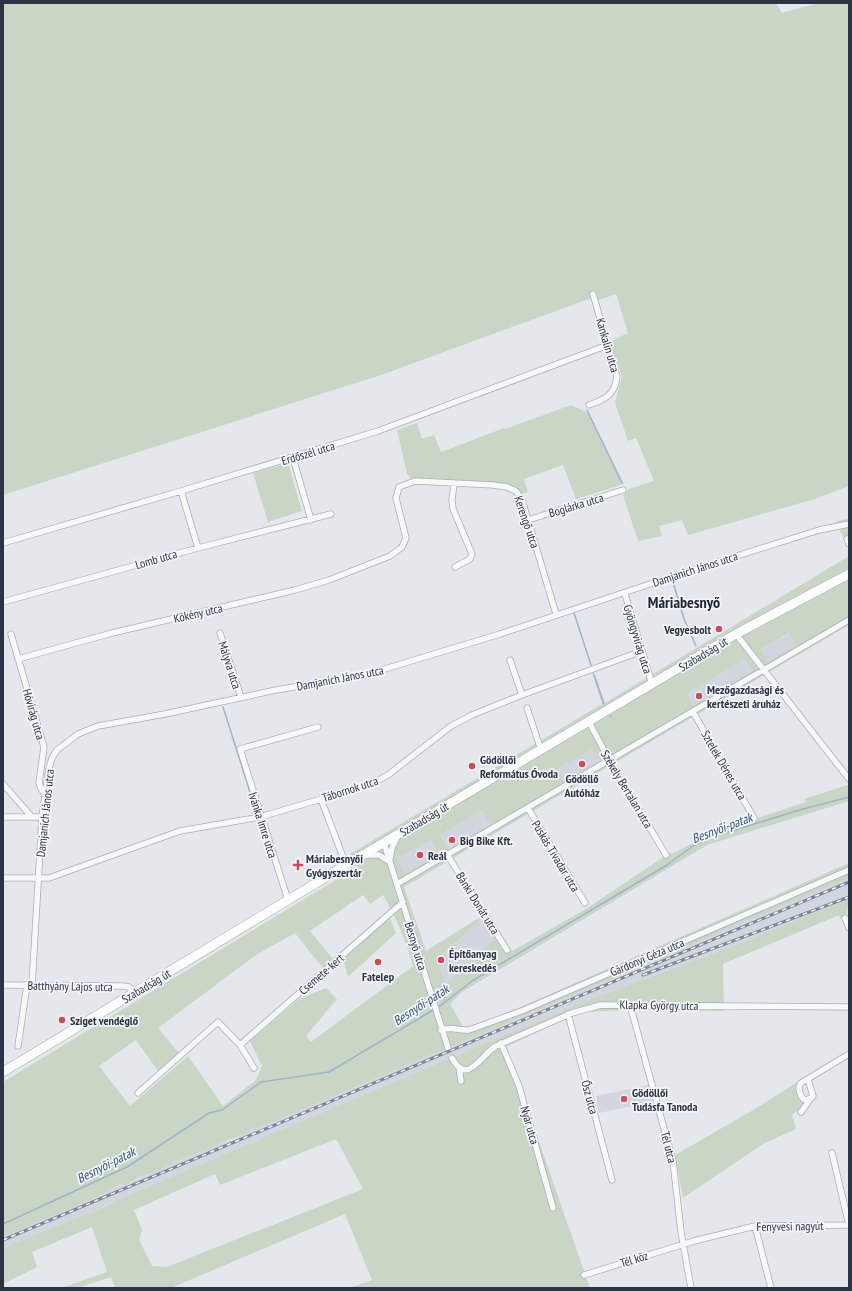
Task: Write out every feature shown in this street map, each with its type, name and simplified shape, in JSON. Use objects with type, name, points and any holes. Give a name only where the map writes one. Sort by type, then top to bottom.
[{"type":"main road","name":"Szabadság út","points":[[3,1072],[346,865],[384,844],[736,634],[849,574]]},
{"type":"street","name":"Kankalin utca","points":[[588,405],[606,398],[610,394],[616,385],[617,374],[593,294]]},
{"type":"street","name":"Erdőszél utca","points":[[3,543],[293,458],[378,431],[462,401],[608,345]]},
{"type":"street","points":[[293,458],[311,520]]},
{"type":"street","name":"Kerengő utca","points":[[377,561],[395,553],[405,543],[404,528],[396,498],[399,487],[416,481],[493,485],[513,489],[520,495],[556,614]]},
{"type":"street","points":[[454,483],[452,500],[453,509],[472,554],[470,559],[455,567]]},
{"type":"street","name":"Boglárka utca","points":[[528,520],[623,490]]},
{"type":"street","points":[[181,491],[198,548]]},
{"type":"street","name":"Lomb utca","points":[[3,602],[198,548],[331,514]]},
{"type":"street","name":"Damjanich János utca","points":[[18,1046],[30,985],[39,879],[42,817],[50,762],[54,754],[67,742],[86,730],[241,697],[365,675],[500,634],[556,614],[625,594],[677,575],[804,534],[849,524]]},
{"type":"street","name":"Kökény utca","points":[[18,659],[112,633],[302,588],[329,580],[377,561]]},
{"type":"street","name":"Gyöngyvirág utca","points":[[625,594],[652,684]]},
{"type":"street","points":[[397,884],[448,856],[849,620]]},
{"type":"street","name":"Mályva utca","points":[[220,633],[241,697]]},
{"type":"street","name":"Hóvirág utca","points":[[10,634],[44,747],[39,783],[41,789],[45,793]]},
{"type":"street","points":[[736,634],[849,779]]},
{"type":"street","name":"Tábornok utca","points":[[3,878],[49,878],[180,830],[260,817],[380,781],[451,726],[472,715],[642,651]]},
{"type":"street","points":[[510,660],[522,695]]},
{"type":"street","points":[[527,708],[542,750]]},
{"type":"street","name":"Sztelek Dénes utca","points":[[693,712],[754,818]]},
{"type":"street","name":"Székely Bertalan utca","points":[[589,722],[606,756],[610,760],[666,855]]},
{"type":"street","name":"Ivánka Imre utca","points":[[288,900],[260,817],[240,749],[318,727]]},
{"type":"street","points":[[3,784],[31,816]]},
{"type":"street","points":[[321,799],[346,865]]},
{"type":"street","name":"Puskás Tivadar utca","points":[[528,808],[585,904]]},
{"type":"street","points":[[3,817],[42,817]]},
{"type":"street","points":[[364,855],[379,855],[390,862],[392,848],[398,835]]},
{"type":"street","name":"Besnyő utca","points":[[384,844],[441,1030],[448,1048]]},
{"type":"street","name":"Bánki Donát utca","points":[[448,856],[507,950]]},
{"type":"street","name":"Gárdonyi Géza utca","points":[[441,1030],[450,1027],[461,1030],[469,1030],[524,1010],[849,870]]},
{"type":"street","name":"Csemete-kert","points":[[240,1045],[403,902]]},
{"type":"street","points":[[845,918],[849,928]]},
{"type":"street","name":"Batthyány Lajos utca","points":[[3,985],[122,986],[128,987],[135,993]]},
{"type":"street","name":"Klapka György utca","points":[[459,1067],[466,1069],[472,1068],[492,1048],[501,1043],[568,1014],[602,1005],[849,1007]]},
{"type":"street","name":"Tél utca","points":[[630,1005],[673,1160],[681,1232],[691,1288]]},
{"type":"street","name":"Ősz utca","points":[[568,1014],[612,1180]]},
{"type":"street","points":[[138,1093],[218,1022],[240,1045],[254,1068]]},
{"type":"street","name":"Nyár utca","points":[[501,1043],[521,1094],[553,1208]]},
{"type":"street","points":[[811,1098],[803,1099],[799,1089],[800,1084],[849,1054]]},
{"type":"street","points":[[452,1058],[459,1067],[461,1081]]},
{"type":"street","points":[[801,1112],[811,1098],[813,1091],[808,1079]]},
{"type":"street","points":[[832,1153],[849,1225]]},
{"type":"street","name":"Fenyvesi nagyút","points":[[684,1244],[755,1226],[849,1225]]},
{"type":"street","points":[[755,1226],[771,1288]]},
{"type":"street","name":"Tél köz","points":[[584,1274],[684,1244]]},
{"type":"shaded area","points":[[790,633],[796,644],[768,661],[761,649]]},
{"type":"shaded area","points":[[745,659],[752,670],[694,706],[688,693]]},
{"type":"shaded area","name":"Gödöllő Autóház","points":[[592,749],[600,762],[592,766],[591,765],[564,781],[558,769]]},
{"type":"shaded area","points":[[482,810],[491,824],[449,849],[440,835]]},
{"type":"shaded area","name":"Reál","points":[[431,840],[439,854],[405,873],[397,858]]},
{"type":"shaded area","points":[[849,878],[849,899],[844,902],[731,947],[578,1004],[260,1139],[255,1143],[251,1143],[125,1197],[123,1200],[113,1202],[89,1214],[3,1248],[3,1237],[104,1194],[107,1190],[139,1179],[144,1175],[154,1173],[180,1160],[214,1147],[219,1143],[229,1141],[253,1129]]},
{"type":"shaded area","points":[[481,920],[494,940],[446,983],[436,960]]},
{"type":"shaded area","name":"Gödöllői Tudásfa Tanoda","points":[[649,1085],[652,1102],[599,1113],[596,1096]]},
{"type":"green space","points":[[3,3],[776,3],[782,13],[818,3],[849,3],[849,486],[815,499],[688,535],[682,520],[659,526],[662,536],[638,541],[623,495],[629,489],[654,481],[636,438],[628,441],[615,403],[622,376],[609,342],[628,333],[616,294],[599,300],[589,299],[381,375],[3,495]]},
{"type":"green space","points":[[571,405],[588,413],[624,484],[576,499],[563,465],[524,479],[528,492],[522,494],[508,484],[413,480],[407,474],[397,430],[417,423],[422,439],[434,435],[441,452]]},
{"type":"green space","points":[[288,463],[302,511],[268,522],[253,473]]},
{"type":"green space","points":[[849,518],[849,549],[836,522]]},
{"type":"green space","points":[[849,556],[849,625],[404,887],[426,951],[488,912],[512,951],[586,909],[671,852],[672,854],[710,834],[806,802],[804,799],[847,785],[849,788],[849,801],[707,845],[462,992],[450,1004],[464,1028],[498,1017],[849,863],[849,878],[256,1129],[252,1129],[248,1133],[219,1143],[214,1147],[180,1160],[154,1173],[144,1175],[127,1184],[122,1184],[108,1190],[104,1194],[3,1237],[3,1082],[357,867],[350,854],[602,704],[592,673],[594,672],[605,703]],"holes":[[[789,633],[796,644],[768,661],[761,649]],[[745,659],[752,670],[694,705],[688,693]],[[592,749],[600,762],[592,766],[591,765],[564,780],[558,769]],[[482,810],[490,824],[449,849],[440,835]],[[431,840],[439,854],[405,873],[397,858]],[[363,895],[370,904],[383,895],[400,929],[413,966],[311,1042],[306,1036],[337,999],[326,988],[299,999],[250,1041],[262,1066],[256,1080],[223,1106],[188,1056],[130,1106],[99,1066],[136,1040],[158,1071],[179,1053],[158,1028],[256,955],[295,933],[323,968],[333,959],[310,931]],[[481,920],[494,940],[446,983],[436,960]]]},
{"type":"green space","points":[[849,899],[847,914],[840,918],[839,915],[723,964],[724,1011],[626,1010],[586,1012],[563,1020],[506,1047],[590,1288],[350,1288],[372,1280],[345,1214],[171,1288],[115,1288],[111,1277],[78,1288],[62,1288],[107,1272],[92,1227],[32,1252],[37,1267],[3,1284],[3,1248],[89,1214],[251,1143],[255,1143],[260,1139],[578,1004],[731,947]],"holes":[[[336,1139],[363,1189],[167,1267],[152,1266],[139,1240],[142,1230],[134,1210],[215,1174],[220,1185]]]},
{"type":"green space","points":[[390,918],[396,933],[348,977],[343,958]]},
{"type":"green space","points":[[799,1081],[796,1086],[798,1096],[807,1102],[792,1115],[796,1129],[763,1144],[683,1198],[675,1155],[755,1109]]},
{"type":"waterway","points":[[587,410],[622,483]]},
{"type":"waterway","points":[[673,582],[684,619],[696,646]]},
{"type":"waterway","points":[[574,613],[591,665]]},
{"type":"waterway","points":[[594,675],[604,704]]},
{"type":"waterway","points":[[223,707],[257,814]]},
{"type":"waterway","name":"Besnyői-patak","points":[[3,1224],[127,1167],[209,1113],[222,1110],[261,1082],[329,1072],[440,1006],[472,981],[667,865],[693,846],[712,837],[803,809],[849,797]]},
{"type":"railway","points":[[3,1240],[849,882]]},
{"type":"railway","points":[[643,975],[849,897]]},
{"type":"place","name":"Vegyesbolt","points":[[719,629]]},
{"type":"place","name":"Mezőgazdasági és kertészeti áruház","points":[[699,696]]},
{"type":"place","name":"Gödöllő Autóház","points":[[582,764]]},
{"type":"place","name":"Gödöllői Református Óvoda","points":[[472,766]]},
{"type":"place","name":"Big Bike Kft.","points":[[452,840]]},
{"type":"place","name":"Reál","points":[[420,855]]},
{"type":"place","name":"Máriabesnyői Gyógyszertár","points":[[298,865]]},
{"type":"place","name":"Építőanyag kereskedés","points":[[441,960]]},
{"type":"place","name":"Fatelep","points":[[378,962]]},
{"type":"place","name":"Sziget vendéglő","points":[[62,1020]]},
{"type":"place","name":"Gödöllői Tudásfa Tanoda","points":[[624,1099]]},
{"type":"district","name":"Máriabesnyő","points":[[684,602]]}]
